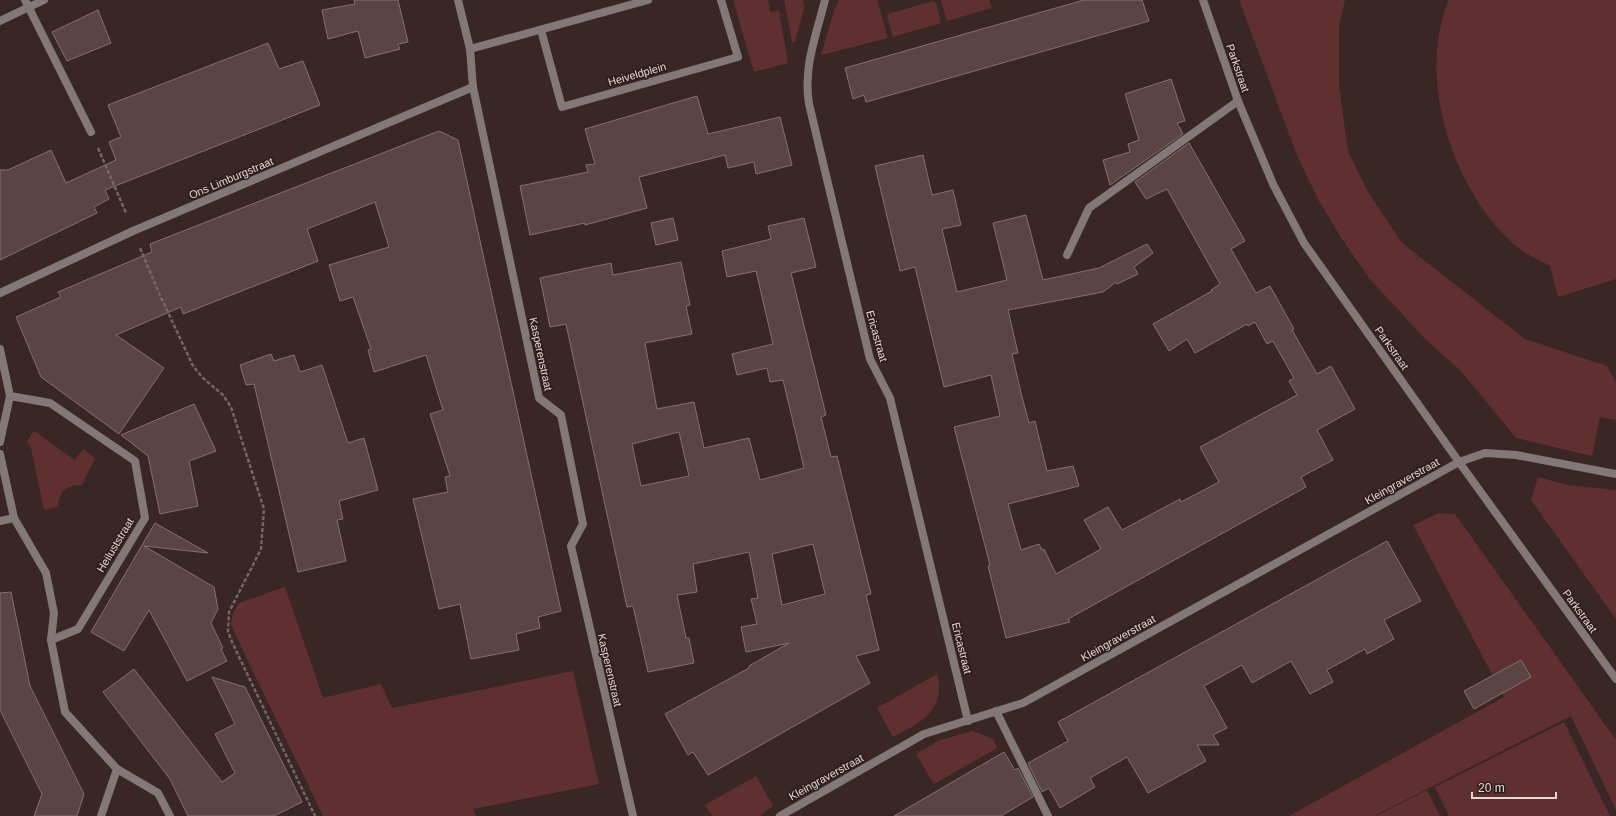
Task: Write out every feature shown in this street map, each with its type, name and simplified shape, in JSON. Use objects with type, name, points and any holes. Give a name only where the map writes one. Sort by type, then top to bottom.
[{"type":"street","points":[[0,21],[27,4],[44,0]]},
{"type":"street","name":"Kasperenstraat","points":[[458,0],[470,49],[472,87],[539,398],[561,415],[583,524],[571,546],[633,816]]},
{"type":"street","points":[[470,49],[648,0]]},
{"type":"street","name":"Heiveldplein","points":[[541,30],[562,107],[738,57],[721,0]]},
{"type":"street","name":"Ericastraat","points":[[825,0],[808,62],[807,89],[809,104],[870,359],[890,398],[968,721]]},
{"type":"street","name":"Parkstraat","points":[[1203,0],[1238,101],[1273,184],[1304,243],[1459,462],[1616,679]]},
{"type":"street","points":[[27,4],[91,132]]},
{"type":"street","name":"Ons Limburgstraat","points":[[0,293],[133,231],[472,87]]},
{"type":"street","points":[[1067,255],[1089,208],[1238,101]]},
{"type":"street","points":[[0,349],[10,396],[0,442]]},
{"type":"street","name":"Heiluststraat","points":[[10,396],[50,403],[135,460],[145,518],[78,629],[51,640]]},
{"type":"street","name":"Kleingraverstraat","points":[[780,816],[924,734],[1022,703],[1459,462],[1485,453],[1516,455],[1616,474]]},
{"type":"street","points":[[0,454],[14,518],[46,573],[54,613],[51,640],[66,712],[117,769],[158,793],[170,816]]},
{"type":"street","points":[[0,521],[14,518]]},
{"type":"street","points":[[996,711],[1048,816]]},
{"type":"street","points":[[102,816],[117,769]]},
{"type":"path","points":[[91,132],[159,293],[193,366],[203,378],[223,396],[231,407],[264,509],[261,549],[231,608],[228,631],[235,649],[315,816]]},
{"type":"shaded area","points":[[733,0],[768,0],[770,12],[779,11],[788,63],[754,72]]},
{"type":"shaded area","points":[[784,0],[803,0],[804,8],[795,42],[792,42]]},
{"type":"shaded area","points":[[839,0],[877,0],[888,38],[821,55],[835,8]]},
{"type":"shaded area","points":[[941,0],[989,0],[992,8],[947,21]]},
{"type":"shaded area","points":[[1239,0],[1345,0],[1339,27],[1339,85],[1348,151],[1368,192],[1402,243],[1525,339],[1607,366],[1616,382],[1616,420],[1600,417],[1592,456],[1516,438],[1461,371],[1425,339],[1369,278],[1342,239],[1319,201],[1298,158]]},
{"type":"shaded area","points":[[1449,0],[1616,0],[1616,279],[1558,297],[1550,266],[1515,246],[1490,219],[1472,192],[1457,161],[1446,129],[1439,95],[1436,62],[1440,30]]},
{"type":"shaded area","points":[[933,1],[936,3],[941,23],[893,37],[887,16],[888,14]]},
{"type":"shaded area","points":[[34,431],[75,460],[83,449],[95,458],[82,485],[72,486],[64,490],[58,502],[58,507],[44,510],[31,448],[27,441]]},
{"type":"shaded area","points":[[1538,477],[1567,485],[1616,490],[1616,619],[1531,500]]},
{"type":"shaded area","points":[[1439,513],[1455,514],[1616,740],[1616,810],[1571,716],[1374,816],[1289,816],[1504,697],[1413,525]]},
{"type":"shaded area","points":[[285,587],[323,698],[381,684],[392,708],[573,671],[599,784],[473,809],[476,816],[323,816],[231,624],[232,615],[239,603]]},
{"type":"shaded area","points":[[937,674],[939,680],[939,690],[934,707],[923,719],[909,729],[893,737],[877,708]]},
{"type":"shaded area","points":[[1564,722],[1610,816],[1449,816],[1435,787]]},
{"type":"shaded area","points":[[973,731],[993,739],[997,748],[934,784],[916,754],[940,740]]},
{"type":"shaded area","points":[[756,776],[773,806],[760,816],[712,816],[705,805]]},
{"type":"shaded area","points":[[1427,790],[1440,816],[1376,816]]},
{"type":"building","points":[[354,0],[398,0],[408,42],[398,44],[400,49],[365,58],[358,31],[328,39],[322,10],[355,4]]},
{"type":"building","points":[[1084,0],[1142,0],[1149,21],[866,102],[864,95],[853,99],[845,68]]},
{"type":"building","points":[[98,10],[111,43],[67,61],[52,32]]},
{"type":"building","points":[[268,43],[279,69],[303,61],[320,105],[105,190],[109,199],[94,207],[97,213],[0,260],[0,170],[8,170],[51,150],[66,183],[116,160],[109,142],[121,137],[108,105]]},
{"type":"building","points":[[1171,79],[1185,121],[1177,123],[1183,134],[1110,185],[1103,160],[1130,152],[1128,144],[1139,140],[1125,94]]},
{"type":"building","points":[[697,96],[708,134],[780,117],[792,165],[756,174],[754,162],[728,168],[725,155],[639,177],[647,208],[585,225],[585,223],[530,235],[520,186],[588,172],[586,165],[595,164],[585,129]]},
{"type":"building","points":[[439,131],[458,140],[561,611],[538,617],[540,628],[516,634],[519,650],[471,659],[460,604],[439,609],[413,499],[448,492],[445,477],[450,476],[430,414],[443,410],[426,355],[374,372],[368,350],[371,349],[353,297],[340,301],[329,265],[389,247],[375,202],[307,229],[318,261],[183,314],[181,307],[116,335],[164,368],[119,434],[41,377],[16,317],[61,297],[58,292],[152,252],[150,244]]},
{"type":"building","points":[[1189,143],[1245,241],[1231,249],[1256,293],[1270,286],[1294,329],[1292,330],[1317,374],[1331,366],[1355,409],[1317,430],[1333,460],[1301,477],[1306,487],[1068,619],[1070,622],[1006,638],[988,566],[990,565],[954,427],[1000,416],[991,375],[944,387],[915,267],[900,271],[875,166],[923,155],[932,195],[953,190],[961,225],[942,229],[957,292],[1007,280],[993,223],[1026,215],[1043,280],[1099,268],[1147,244],[1153,253],[1134,267],[1138,274],[1117,284],[1116,282],[1103,292],[1008,310],[1018,353],[1012,354],[1021,393],[1029,423],[1035,421],[1047,471],[1073,466],[1079,486],[1008,504],[1021,550],[1039,544],[1042,550],[1044,549],[1056,574],[1101,549],[1084,520],[1108,507],[1122,530],[1180,499],[1181,502],[1219,482],[1200,447],[1297,395],[1289,381],[1294,378],[1273,341],[1267,344],[1255,322],[1248,326],[1247,324],[1195,353],[1187,339],[1169,351],[1153,324],[1212,291],[1211,290],[1220,284],[1167,189],[1146,199],[1135,182]]},
{"type":"building","points":[[673,218],[678,240],[656,245],[651,223]]},
{"type":"building","points":[[804,218],[816,267],[791,273],[826,415],[821,417],[831,457],[837,456],[871,594],[866,595],[879,650],[856,656],[870,683],[708,775],[693,752],[688,755],[665,714],[749,668],[749,666],[789,643],[746,652],[741,627],[757,624],[751,599],[758,598],[749,552],[693,564],[697,592],[677,595],[686,638],[689,638],[694,663],[648,672],[633,606],[627,607],[566,324],[550,327],[540,278],[611,263],[613,275],[681,262],[690,305],[686,306],[692,334],[645,343],[657,409],[694,402],[704,448],[749,438],[760,480],[804,468],[783,380],[770,382],[767,368],[737,375],[732,354],[773,344],[756,271],[727,277],[722,251],[771,239],[768,226]],"holes":[[[679,432],[689,476],[641,486],[632,444]],[[813,544],[825,594],[782,605],[772,554]]]},
{"type":"building","points":[[271,354],[274,361],[294,355],[300,372],[322,365],[348,443],[364,438],[378,490],[339,501],[343,519],[337,520],[346,561],[298,572],[254,384],[246,385],[240,365]]},
{"type":"building","points":[[194,404],[216,451],[189,461],[198,506],[160,514],[148,456],[121,435]]},
{"type":"building","points":[[155,523],[208,553],[144,546],[214,587],[218,609],[211,623],[223,648],[221,649],[227,661],[187,681],[149,610],[124,651],[91,632]]},
{"type":"building","points":[[1387,541],[1421,601],[1384,620],[1394,639],[1367,654],[1365,649],[1327,670],[1333,682],[1310,694],[1291,661],[1252,683],[1242,665],[1204,686],[1227,728],[1213,735],[1219,745],[1197,745],[1206,761],[1148,793],[1127,757],[1090,778],[1095,787],[1060,808],[1049,788],[1042,792],[1028,763],[1068,741],[1058,722]]},
{"type":"building","points":[[11,592],[30,686],[84,794],[77,816],[34,816],[42,794],[0,710],[0,593]]},
{"type":"building","points":[[1521,660],[1531,677],[1474,709],[1464,691]]},
{"type":"building","points":[[134,669],[222,782],[235,773],[215,734],[235,724],[212,677],[245,687],[302,802],[274,816],[188,816],[170,779],[103,692]]},
{"type":"building","points":[[1004,752],[1015,770],[1018,768],[1033,797],[1001,816],[894,816]]}]
